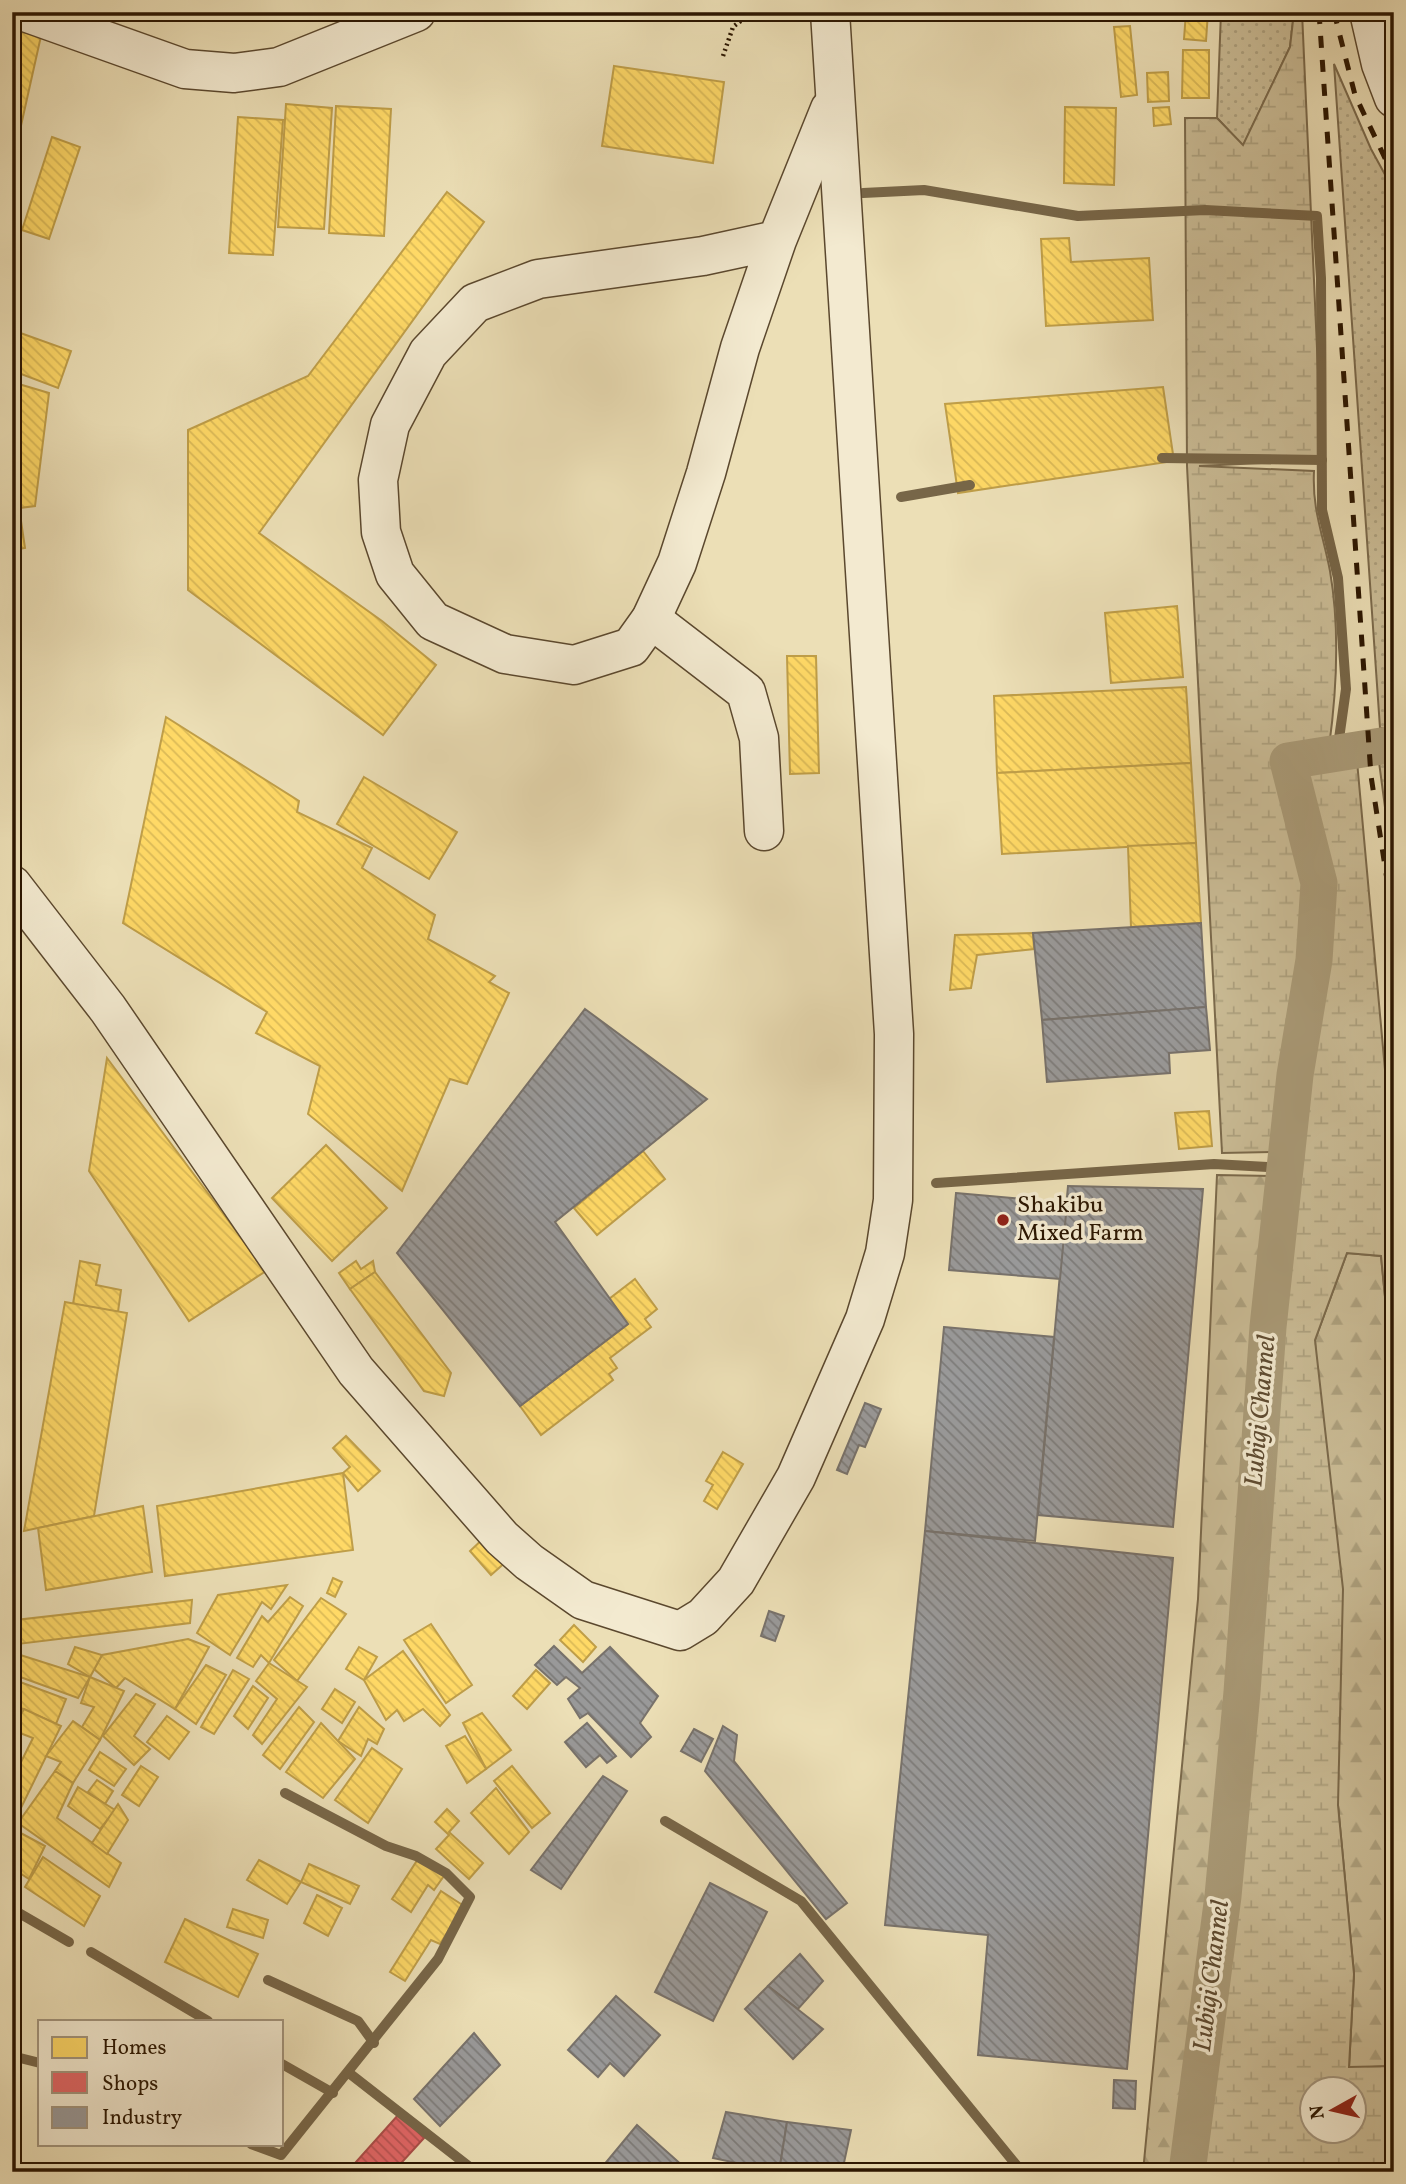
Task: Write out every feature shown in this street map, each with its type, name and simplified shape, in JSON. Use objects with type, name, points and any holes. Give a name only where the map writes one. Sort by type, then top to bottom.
[{"type":"street","points":[[25,12],[185,69],[234,73],[279,67],[416,12]]},
{"type":"street","points":[[12,885],[108,1009],[356,1371],[502,1538],[529,1562],[583,1600],[680,1631],[703,1617],[736,1581],[796,1477],[865,1319],[885,1253],[893,1200],[894,1034],[830,12]]},
{"type":"street","points":[[1369,12],[1381,64],[1394,99]]},
{"type":"street","points":[[777,240],[703,256],[538,279],[475,303],[428,353],[390,425],[378,480],[381,531],[395,574],[433,621],[505,654],[574,665],[631,647],[651,619],[685,537],[740,348],[777,240],[834,98]]},
{"type":"street","points":[[651,619],[746,692],[759,738],[764,831]]},
{"type":"path","points":[[723,56],[733,27],[752,12]]},
{"type":"green space","points":[[1221,12],[1294,12],[1290,47],[1243,146],[1217,118]]},
{"type":"green space","points":[[1294,12],[1302,12],[1322,460],[1199,466],[1314,471],[1316,510],[1333,593],[1336,637],[1334,703],[1329,747],[1279,758],[1309,887],[1305,957],[1276,1152],[1222,1153],[1187,466],[1185,118],[1217,118],[1243,145],[1290,47]]},
{"type":"green space","points":[[1334,64],[1371,149],[1394,191],[1394,614],[1388,634],[1394,728],[1380,728]]},
{"type":"green space","points":[[1394,760],[1394,875],[1379,762]]},
{"type":"green space","points":[[1357,761],[1394,1169],[1394,1388],[1381,1256],[1347,1253],[1315,1340],[1343,1589],[1338,1805],[1354,1974],[1349,2067],[1394,2066],[1394,2172],[1202,2172],[1239,1883],[1290,1193],[1327,893],[1299,771]]},
{"type":"green space","points":[[1217,1175],[1274,1176],[1244,1498],[1223,1790],[1179,2172],[1143,2172],[1198,1599]]},
{"type":"green space","points":[[1347,1253],[1381,1256],[1394,1388],[1394,2066],[1349,2068],[1354,1974],[1338,1805],[1315,1340]]},
{"type":"building: Homes","points":[[1186,12],[1208,12],[1206,41],[1184,39]]},
{"type":"building: Homes","points":[[1130,26],[1137,95],[1121,97],[1114,27]]},
{"type":"building: Homes","points":[[12,30],[41,36],[12,166]]},
{"type":"building: Homes","points":[[1183,50],[1209,50],[1209,98],[1182,98]]},
{"type":"building: Homes","points":[[614,66],[724,82],[713,163],[602,146]]},
{"type":"building: Homes","points":[[1168,72],[1169,101],[1148,102],[1147,73]]},
{"type":"building: Homes","points":[[286,104],[332,108],[324,229],[278,227]]},
{"type":"building: Homes","points":[[336,106],[391,109],[384,236],[329,233]]},
{"type":"building: Homes","points":[[1065,107],[1116,108],[1114,185],[1064,183]]},
{"type":"building: Homes","points":[[1169,107],[1171,124],[1154,126],[1153,108]]},
{"type":"building: Homes","points":[[238,117],[283,120],[273,255],[229,253]]},
{"type":"building: Homes","points":[[52,137],[80,147],[49,239],[22,230]]},
{"type":"building: Homes","points":[[447,192],[484,222],[259,533],[382,621],[436,665],[383,735],[188,590],[188,430],[308,376]]},
{"type":"building: Homes","points":[[1069,238],[1071,262],[1149,258],[1153,320],[1046,326],[1041,239]]},
{"type":"building: Homes","points":[[12,330],[71,351],[58,388],[16,372],[12,380]]},
{"type":"building: Homes","points":[[12,382],[49,393],[35,506],[12,509]]},
{"type":"building: Homes","points":[[1163,387],[1174,461],[958,493],[945,404]]},
{"type":"building: Homes","points":[[21,521],[25,548],[12,550],[12,523]]},
{"type":"building: Homes","points":[[1177,606],[1183,677],[1111,683],[1105,613]]},
{"type":"building: Homes","points":[[787,656],[816,656],[819,773],[790,774]]},
{"type":"building: Homes","points":[[1186,687],[1191,763],[997,773],[994,696]]},
{"type":"building: Homes","points":[[166,717],[299,801],[297,812],[372,848],[362,868],[435,915],[428,939],[495,976],[489,982],[509,993],[467,1084],[450,1079],[402,1191],[308,1114],[320,1066],[256,1033],[267,1012],[123,923]]},
{"type":"building: Homes","points":[[1191,763],[1196,843],[1002,854],[997,773]]},
{"type":"building: Homes","points":[[364,777],[457,832],[429,879],[337,824]]},
{"type":"building: Homes","points":[[1196,843],[1201,923],[1131,927],[1128,846]]},
{"type":"building: Homes","points":[[1033,933],[1034,949],[977,955],[971,988],[950,990],[955,935]]},
{"type":"building: Homes","points":[[107,1058],[266,1271],[189,1321],[89,1171]]},
{"type":"building: Homes","points":[[1209,1111],[1212,1146],[1179,1149],[1175,1113]]},
{"type":"building: Homes","points":[[326,1145],[387,1208],[332,1261],[272,1198]]},
{"type":"building: Homes","points":[[643,1151],[665,1179],[597,1235],[574,1208]]},
{"type":"building: Homes","points":[[80,1261],[100,1265],[96,1285],[121,1290],[118,1312],[73,1304]]},
{"type":"building: Homes","points":[[356,1261],[361,1269],[373,1261],[375,1272],[350,1289],[339,1273]]},
{"type":"building: Homes","points":[[375,1272],[451,1373],[444,1396],[424,1391],[350,1289]]},
{"type":"building: Homes","points":[[635,1279],[657,1309],[645,1319],[651,1327],[610,1358],[617,1368],[609,1374],[613,1380],[541,1435],[520,1406],[628,1324],[609,1299]]},
{"type":"building: Homes","points":[[65,1302],[127,1313],[94,1516],[24,1531]]},
{"type":"building: Homes","points":[[346,1436],[380,1471],[358,1491],[343,1473],[350,1467],[333,1448]]},
{"type":"building: Homes","points":[[723,1452],[743,1464],[717,1509],[704,1501],[713,1485],[706,1481]]},
{"type":"building: Homes","points":[[343,1473],[353,1550],[165,1576],[157,1506]]},
{"type":"building: Homes","points":[[143,1506],[152,1572],[46,1590],[38,1528]]},
{"type":"building: Homes","points":[[486,1536],[508,1560],[491,1575],[470,1551]]},
{"type":"building: Homes","points":[[333,1578],[342,1582],[335,1597],[327,1593]]},
{"type":"building: Homes","points":[[287,1585],[271,1609],[262,1602],[230,1655],[197,1633],[218,1595]]},
{"type":"building: Homes","points":[[290,1597],[303,1606],[269,1663],[261,1655],[253,1667],[237,1658],[262,1616],[268,1622]]},
{"type":"building: Homes","points":[[321,1598],[346,1614],[297,1681],[274,1660]]},
{"type":"building: Homes","points":[[192,1600],[190,1623],[18,1644],[16,1620]]},
{"type":"building: Homes","points":[[431,1624],[472,1685],[446,1703],[404,1640]]},
{"type":"building: Homes","points":[[574,1625],[596,1647],[583,1662],[560,1640]]},
{"type":"building: Homes","points":[[188,1639],[209,1647],[175,1709],[125,1678],[116,1688],[94,1669],[102,1655]]},
{"type":"building: Homes","points":[[75,1647],[102,1655],[90,1677],[68,1664]]},
{"type":"building: Homes","points":[[359,1647],[377,1657],[364,1680],[346,1669]]},
{"type":"building: Homes","points":[[403,1651],[450,1715],[440,1726],[423,1709],[404,1721],[397,1710],[386,1720],[364,1680]]},
{"type":"building: Homes","points":[[14,1653],[90,1677],[78,1698],[12,1674]]},
{"type":"building: Homes","points":[[269,1663],[307,1687],[262,1744],[253,1735],[277,1699],[256,1681]]},
{"type":"building: Homes","points":[[206,1665],[226,1675],[196,1724],[175,1709]]},
{"type":"building: Homes","points":[[233,1670],[249,1679],[214,1734],[201,1727]]},
{"type":"building: Homes","points":[[536,1670],[550,1683],[527,1709],[513,1696]]},
{"type":"building: Homes","points":[[90,1677],[124,1691],[100,1740],[82,1727],[94,1707],[81,1703]]},
{"type":"building: Homes","points":[[12,1679],[66,1699],[56,1724],[12,1704]]},
{"type":"building: Homes","points":[[253,1686],[268,1698],[248,1729],[234,1716]]},
{"type":"building: Homes","points":[[335,1689],[355,1702],[342,1723],[322,1709]]},
{"type":"building: Homes","points":[[136,1694],[155,1704],[134,1736],[150,1749],[134,1765],[103,1736]]},
{"type":"building: Homes","points":[[299,1707],[314,1722],[280,1769],[263,1755]]},
{"type":"building: Homes","points":[[359,1707],[384,1729],[377,1744],[368,1739],[361,1756],[338,1741]]},
{"type":"building: Homes","points":[[24,1709],[61,1726],[17,1816],[12,1813],[12,1780],[33,1738],[12,1730]]},
{"type":"building: Homes","points":[[482,1713],[511,1750],[486,1769],[463,1723]]},
{"type":"building: Homes","points":[[167,1716],[189,1732],[169,1759],[147,1742]]},
{"type":"building: Homes","points":[[73,1721],[100,1740],[73,1783],[55,1771],[61,1762],[46,1756]]},
{"type":"building: Homes","points":[[321,1723],[355,1759],[323,1798],[286,1772]]},
{"type":"building: Homes","points":[[465,1736],[486,1769],[467,1783],[446,1746]]},
{"type":"building: Homes","points":[[372,1748],[402,1769],[368,1823],[335,1800]]},
{"type":"building: Homes","points":[[100,1752],[126,1769],[114,1786],[89,1770]]},
{"type":"building: Homes","points":[[141,1766],[158,1777],[139,1806],[122,1795]]},
{"type":"building: Homes","points":[[512,1766],[550,1813],[532,1828],[494,1781]]},
{"type":"building: Homes","points":[[55,1771],[73,1783],[57,1818],[121,1863],[109,1887],[18,1823]]},
{"type":"building: Homes","points":[[97,1780],[113,1791],[105,1804],[88,1792]]},
{"type":"building: Homes","points":[[78,1787],[115,1810],[100,1829],[68,1806]]},
{"type":"building: Homes","points":[[496,1788],[529,1832],[509,1854],[471,1813]]},
{"type":"building: Homes","points":[[118,1804],[128,1820],[107,1854],[92,1843]]},
{"type":"building: Homes","points":[[447,1809],[459,1821],[449,1832],[483,1863],[469,1879],[436,1849],[449,1835],[435,1822]]},
{"type":"building: Homes","points":[[15,1830],[45,1846],[29,1879],[12,1868],[12,1834]]},
{"type":"building: Homes","points":[[420,1856],[446,1873],[434,1890],[428,1885],[411,1912],[392,1899]]},
{"type":"building: Homes","points":[[43,1857],[100,1896],[84,1926],[25,1887]]},
{"type":"building: Homes","points":[[259,1860],[301,1882],[287,1904],[247,1880]]},
{"type":"building: Homes","points":[[309,1864],[359,1886],[350,1904],[301,1882]]},
{"type":"building: Homes","points":[[441,1891],[464,1906],[440,1944],[431,1940],[405,1981],[390,1972]]},
{"type":"building: Homes","points":[[317,1895],[342,1908],[328,1936],[304,1923]]},
{"type":"building: Homes","points":[[233,1909],[268,1920],[263,1938],[227,1927]]},
{"type":"building: Homes","points":[[185,1919],[258,1954],[238,1997],[165,1962]]},
{"type":"building: Shops","points":[[399,2114],[424,2138],[393,2172],[347,2172]]},
{"type":"building: Industry","points":[[1201,923],[1206,1007],[1042,1020],[1033,933]]},
{"type":"building: Industry","points":[[1206,1007],[1210,1050],[1169,1053],[1170,1073],[1047,1082],[1042,1020]]},
{"type":"building: Industry","points":[[585,1009],[707,1099],[555,1222],[628,1324],[520,1406],[397,1253]]},
{"type":"building: Industry","points":[[1068,1186],[1203,1189],[1173,1527],[1038,1515]]},
{"type":"building: Industry","points":[[956,1193],[1067,1203],[1060,1279],[949,1270]]},
{"type":"building: Industry","points":[[944,1327],[1054,1337],[1035,1541],[925,1531]]},
{"type":"building: Industry","points":[[865,1403],[881,1409],[865,1447],[859,1445],[847,1474],[837,1470]]},
{"type":"building: Industry","points":[[925,1531],[1173,1558],[1127,2069],[978,2055],[988,1935],[885,1925]]},
{"type":"building: Industry","points":[[769,1611],[784,1616],[775,1641],[761,1636]]},
{"type":"building: Industry","points":[[554,1646],[582,1673],[610,1647],[658,1696],[640,1723],[651,1737],[631,1757],[588,1713],[580,1718],[568,1699],[580,1688],[566,1677],[557,1685],[535,1665]]},
{"type":"building: Industry","points":[[587,1723],[616,1756],[607,1763],[600,1755],[586,1767],[565,1742]]},
{"type":"building: Industry","points":[[723,1726],[737,1735],[734,1761],[847,1903],[826,1919],[705,1771]]},
{"type":"building: Industry","points":[[694,1729],[713,1739],[701,1762],[681,1751]]},
{"type":"building: Industry","points":[[603,1776],[627,1791],[561,1889],[531,1870]]},
{"type":"building: Industry","points":[[710,1883],[767,1912],[713,2021],[655,1992]]},
{"type":"building: Industry","points":[[800,1954],[823,1981],[798,2009],[768,1986]]},
{"type":"building: Industry","points":[[768,1986],[823,2029],[793,2059],[745,2009]]},
{"type":"building: Industry","points":[[616,1996],[660,2035],[624,2076],[610,2063],[598,2077],[568,2050]]},
{"type":"building: Industry","points":[[474,2033],[500,2065],[440,2126],[414,2099]]},
{"type":"building: Industry","points":[[1114,2080],[1136,2081],[1135,2109],[1113,2108]]},
{"type":"building: Industry","points":[[726,2112],[787,2122],[779,2172],[713,2158]]},
{"type":"building: Industry","points":[[787,2122],[851,2130],[842,2172],[779,2172]]},
{"type":"building: Industry","points":[[637,2125],[684,2167],[679,2172],[598,2172]]},
{"type":"waterway","points":[[863,193],[924,190],[1078,216],[1205,210],[1317,216],[1321,278],[1322,510],[1338,578],[1346,689],[1337,753]]},
{"type":"waterway","points":[[1162,458],[1322,460]]},
{"type":"waterway","points":[[901,497],[970,485]]},
{"type":"waterway","name":"Lubigi Channel","points":[[1187,2172],[1223,1896],[1242,1692],[1268,1327],[1295,1075],[1314,960],[1319,883],[1288,761],[1394,744]]},
{"type":"waterway","points":[[936,1183],[1214,1164],[1285,1168]]},
{"type":"waterway","points":[[256,2146],[281,2155],[438,1959],[470,1897],[446,1873],[416,1856],[386,1846],[285,1793]]},
{"type":"waterway","points":[[665,1821],[801,1901],[1022,2172]]},
{"type":"waterway","points":[[12,1909],[69,1942]]},
{"type":"waterway","points":[[91,1952],[206,2020]]},
{"type":"waterway","points":[[268,1980],[358,2021],[374,2043]]},
{"type":"waterway","points":[[12,2056],[38,2062]]},
{"type":"waterway","points":[[284,2065],[333,2093]]},
{"type":"waterway","points":[[349,2073],[476,2172]]},
{"type":"railway","points":[[1319,12],[1371,776],[1394,925]]},
{"type":"railway","points":[[1334,12],[1355,95],[1394,177]]},
{"type":"place","name":"Shakibu Mixed Farm","points":[[1003,1220]]}]
